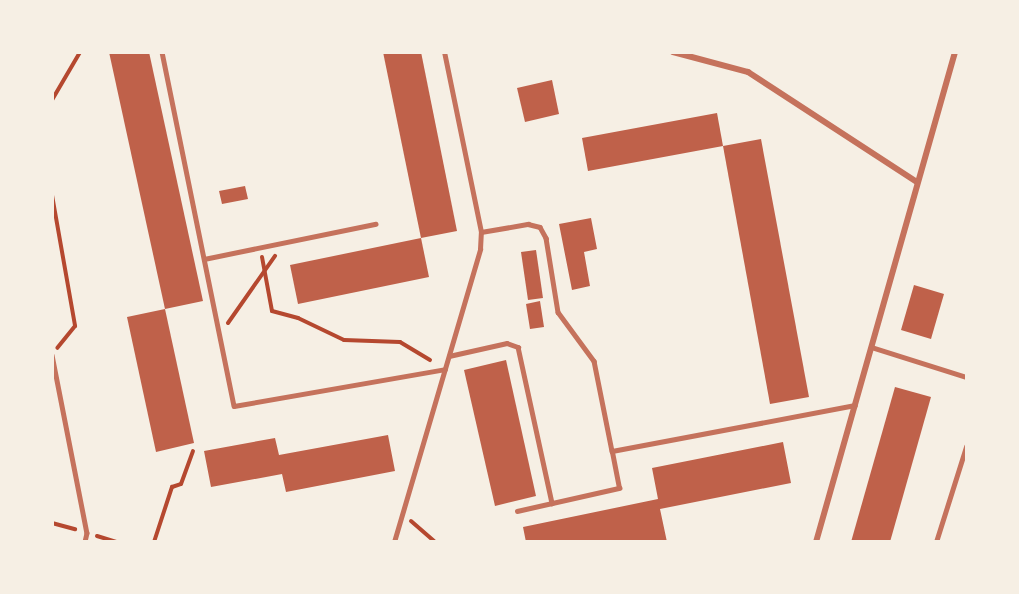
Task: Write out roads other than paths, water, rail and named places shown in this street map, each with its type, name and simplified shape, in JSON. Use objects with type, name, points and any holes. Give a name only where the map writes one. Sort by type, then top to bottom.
[{"type":"street","points":[[673,52],[748,72],[918,182]]},
{"type":"street","points":[[816,542],[955,52]]},
{"type":"lane","points":[[162,52],[234,406],[445,369]]},
{"type":"lane","points":[[394,542],[477,266],[481,232],[444,52]]},
{"type":"lane","points":[[204,259],[375,224]]},
{"type":"lane","points":[[481,232],[528,224],[540,227],[546,238],[558,312],[594,361],[619,488],[517,511]]},
{"type":"lane","points":[[449,356],[507,343],[518,347],[552,503]]},
{"type":"lane","points":[[871,347],[966,377]]},
{"type":"lane","points":[[52,355],[87,533],[85,542]]},
{"type":"lane","points":[[612,451],[855,405]]},
{"type":"lane","points":[[936,542],[966,447]]}]
